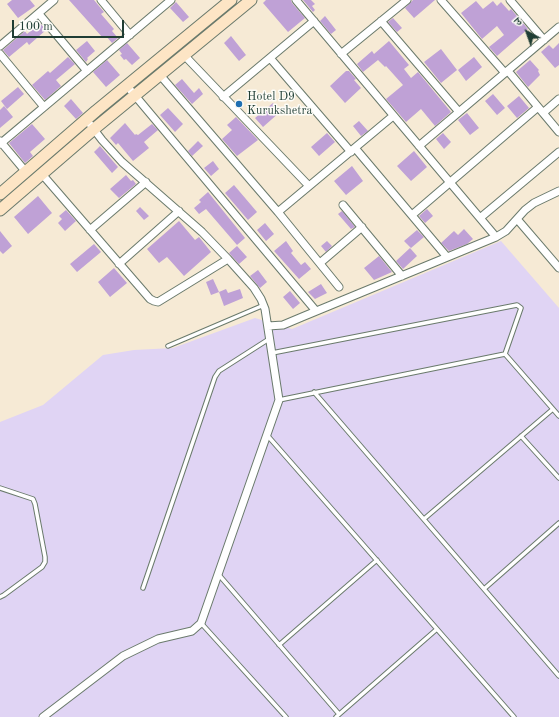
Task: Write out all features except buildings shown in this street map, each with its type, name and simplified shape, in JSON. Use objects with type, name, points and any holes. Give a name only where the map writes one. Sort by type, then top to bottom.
[{"type":"main road","points":[[0,210],[41,173],[251,0]]},
{"type":"main road","points":[[0,194],[86,119],[228,1]]},
{"type":"street","points":[[0,46],[54,0]]},
{"type":"street","points":[[101,0],[130,35]]},
{"type":"street","points":[[296,0],[496,237]]},
{"type":"street","points":[[341,54],[407,0]]},
{"type":"street","points":[[441,0],[541,110],[559,132]]},
{"type":"street","points":[[510,0],[544,40]]},
{"type":"street","points":[[26,172],[0,143],[130,35],[166,2]]},
{"type":"street","points":[[39,14],[87,71]]},
{"type":"street","points":[[223,97],[314,21]]},
{"type":"street","points":[[381,22],[459,112]]},
{"type":"street","points":[[419,146],[559,28]]},
{"type":"street","points":[[0,54],[44,107]]},
{"type":"street","points":[[184,55],[309,186]]},
{"type":"street","points":[[270,58],[412,215],[447,257]]},
{"type":"street","points":[[160,75],[278,212],[339,287]]},
{"type":"street","points":[[127,86],[316,311]]},
{"type":"street","points":[[412,215],[450,182],[541,110],[559,99]]},
{"type":"street","points":[[278,212],[393,116]]},
{"type":"street","points":[[43,717],[123,656],[158,639],[192,631],[201,623],[279,400],[264,305],[254,288],[202,232],[122,162],[86,119]]},
{"type":"street","points":[[480,218],[559,152]]},
{"type":"street","points":[[41,173],[150,299],[158,302],[228,259]]},
{"type":"street","points":[[90,230],[146,182]]},
{"type":"street","points":[[268,326],[283,324],[496,237],[506,231],[534,203],[559,191]]},
{"type":"street","points":[[343,205],[402,276]]},
{"type":"street","points":[[119,264],[179,211]]},
{"type":"street","points":[[517,219],[559,268]]},
{"type":"street","points":[[320,263],[362,227]]},
{"type":"lane","points":[[272,352],[517,304],[521,308],[505,354]]},
{"type":"lane","points":[[168,346],[264,305]]},
{"type":"lane","points":[[143,588],[215,377],[219,371],[270,338]]},
{"type":"lane","points":[[279,400],[505,354]]},
{"type":"lane","points":[[505,354],[559,416]]},
{"type":"lane","points":[[314,392],[559,676]]},
{"type":"lane","points":[[424,520],[553,409]]},
{"type":"lane","points":[[267,435],[514,717]]},
{"type":"lane","points":[[522,436],[559,478]]},
{"type":"lane","points":[[0,488],[33,499],[45,557],[45,562],[42,568],[4,596],[0,597]]},
{"type":"lane","points":[[484,589],[559,523]]},
{"type":"lane","points":[[280,645],[377,560]]},
{"type":"lane","points":[[219,575],[280,645],[338,716],[437,629]]},
{"type":"lane","points":[[201,623],[286,717]]},
{"type":"shaded area","points":[[501,241],[559,308],[559,717],[0,717],[0,422],[43,405],[103,355],[134,350],[173,348],[255,318],[292,329]]},
{"type":"place","name":"Hotel D9 Kurukshetra","points":[[239,104]]}]
